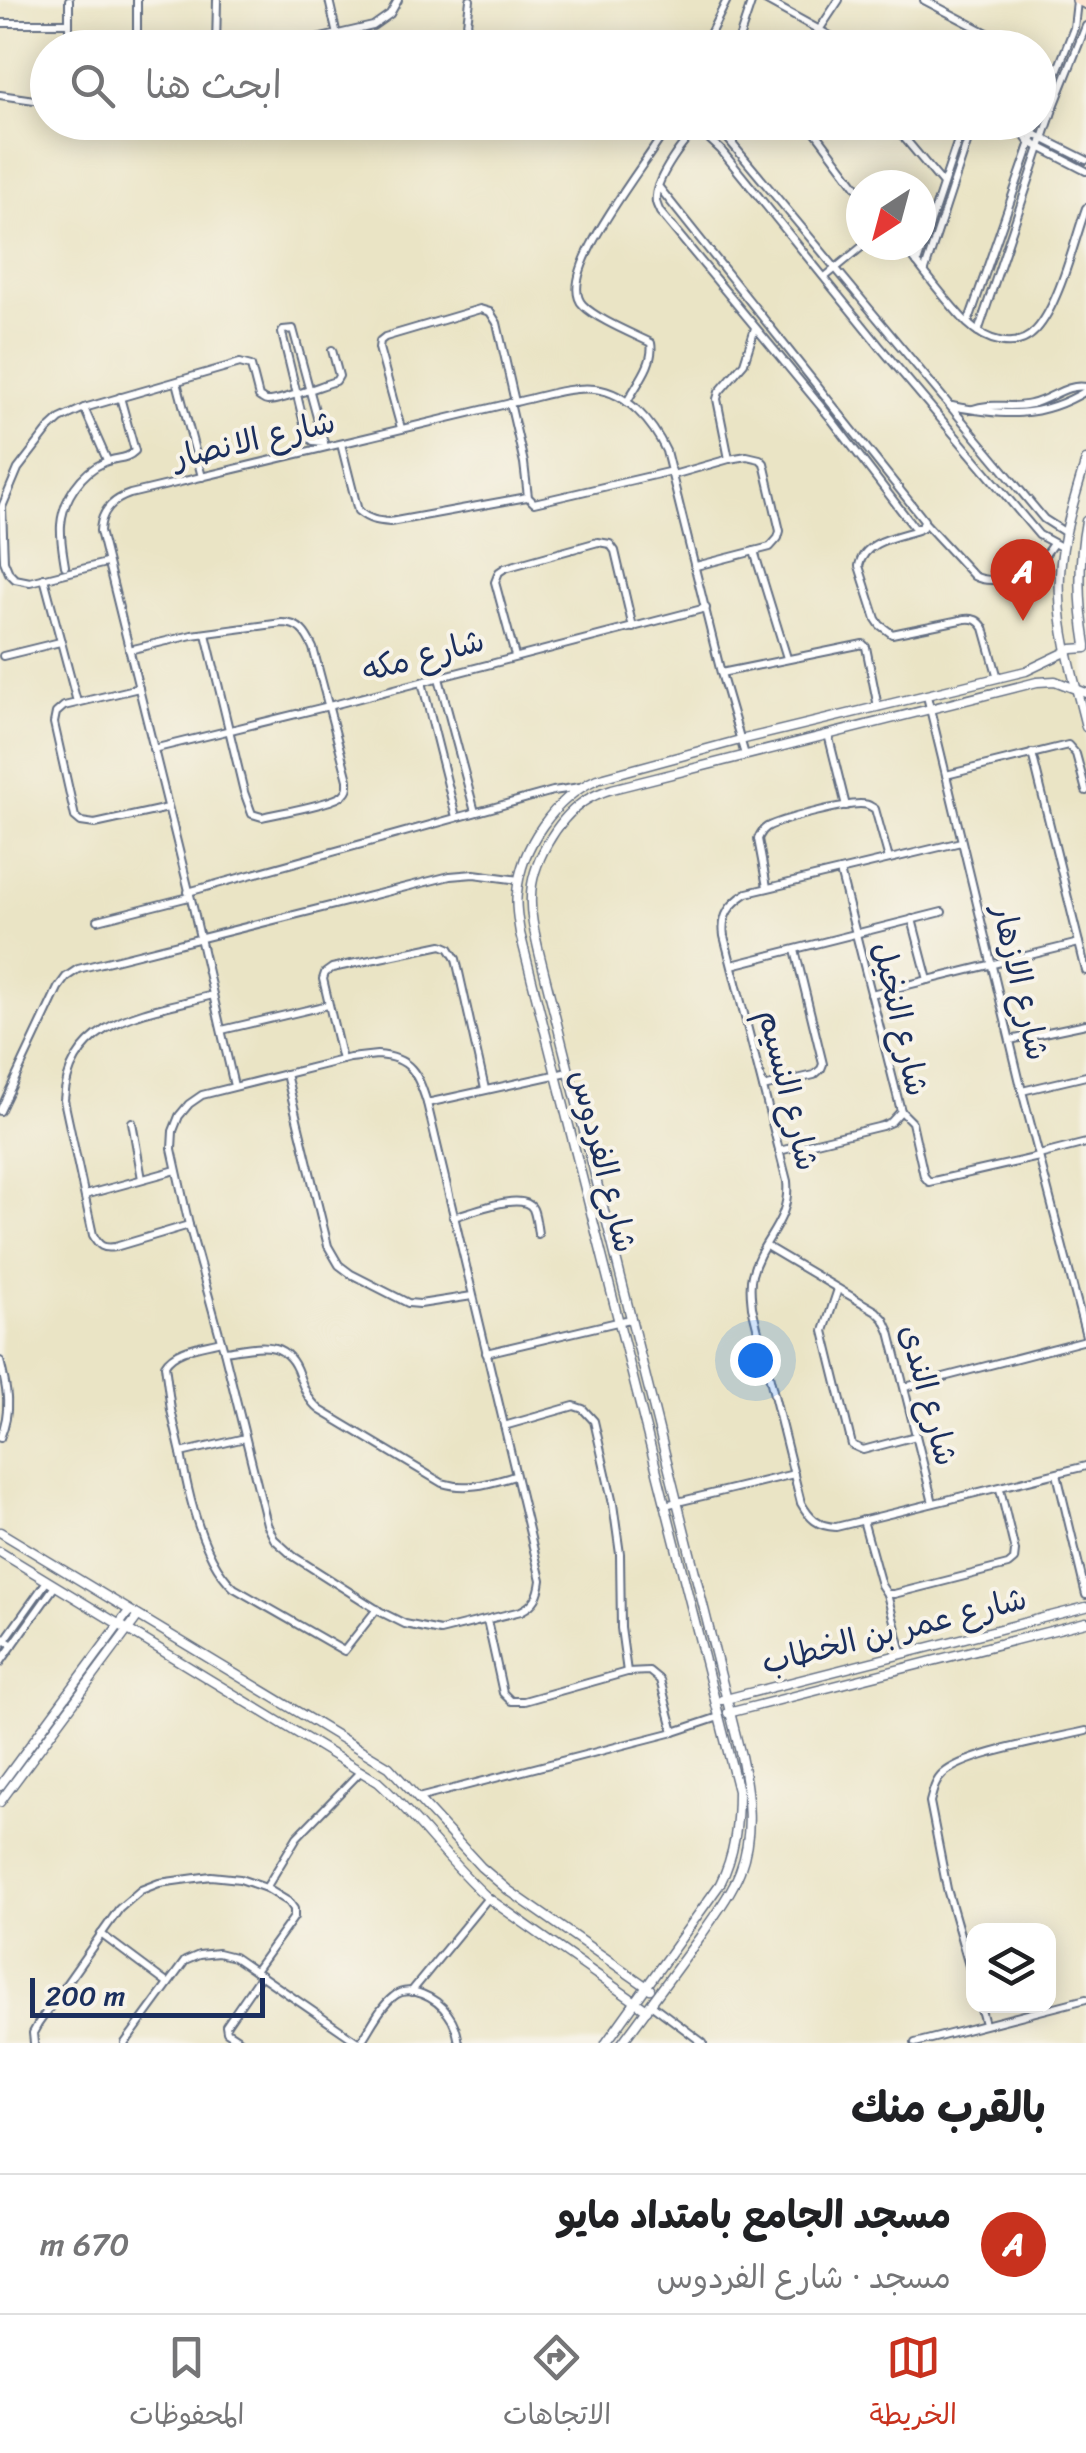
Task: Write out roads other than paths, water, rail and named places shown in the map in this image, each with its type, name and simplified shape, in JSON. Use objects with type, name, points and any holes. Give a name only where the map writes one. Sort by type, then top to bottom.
[{"type":"main road","points":[[1077,0],[1086,4]]},
{"type":"street","points":[[69,0],[69,30]]},
{"type":"street","points":[[137,0],[137,30]]},
{"type":"street","points":[[216,30],[217,0]]},
{"type":"street","points":[[329,0],[336,30]]},
{"type":"street","points":[[358,30],[374,26],[390,14],[398,0]]},
{"type":"street","points":[[465,30],[470,0]]},
{"type":"street","points":[[712,30],[727,0]]},
{"type":"street","points":[[742,30],[752,0]]},
{"type":"street","points":[[765,0],[819,30],[839,0]]},
{"type":"street","points":[[924,0],[982,30]]},
{"type":"street","points":[[1057,69],[1074,28],[1077,0]]},
{"type":"street","points":[[0,23],[69,23]]},
{"type":"street","points":[[1056,103],[1086,26]]},
{"type":"street","points":[[0,95],[30,99]]},
{"type":"street","points":[[658,140],[597,234],[579,271],[576,293],[583,305],[651,344],[652,357],[626,402],[658,434],[673,473],[745,755]]},
{"type":"street","points":[[684,140],[658,186],[660,212],[828,415],[913,526],[922,526]]},
{"type":"street","points":[[711,140],[1032,528],[1063,548]]},
{"type":"street","points":[[730,140],[1044,519],[1066,533]]},
{"type":"street","points":[[733,140],[733,144]]},
{"type":"street","points":[[821,140],[846,173]]},
{"type":"street","points":[[905,140],[944,185]]},
{"type":"street","points":[[958,140],[917,262],[968,324],[991,339],[1015,342],[1036,330],[1054,298],[1086,208]]},
{"type":"street","points":[[924,271],[968,140]]},
{"type":"street","points":[[978,332],[1043,140]]},
{"type":"street","points":[[1048,140],[1086,160]]},
{"type":"street","points":[[968,324],[1031,142],[1086,171]]},
{"type":"street","points":[[658,186],[922,526],[974,576],[994,580],[1032,568],[1053,544]]},
{"type":"street","points":[[796,241],[806,233]]},
{"type":"street","points":[[825,278],[846,260]]},
{"type":"street","points":[[401,428],[380,341],[385,336],[480,310],[490,312],[513,402],[530,501],[538,503],[729,459],[754,456],[764,463],[780,531],[778,538],[770,546],[696,566]]},
{"type":"street","points":[[293,328],[311,388],[325,444],[307,436],[283,330],[293,328]]},
{"type":"street","points":[[729,459],[717,395],[744,362],[754,328]]},
{"type":"street","points":[[106,563],[23,581],[9,573],[2,546],[2,508],[18,469],[48,430],[84,408],[246,363],[253,370],[259,397],[268,401],[336,381],[339,376],[332,350]]},
{"type":"street","points":[[177,382],[202,477]]},
{"type":"street","points":[[950,406],[972,410],[980,406],[1025,406],[1075,386],[1086,389]]},
{"type":"street","name":"شارع الانصار","points":[[234,1086],[106,563],[100,523],[103,515],[113,502],[130,494],[325,444],[341,444],[513,402],[598,390],[626,402]]},
{"type":"street","points":[[64,566],[60,527],[65,503],[80,479],[108,460],[129,457],[135,451],[120,397]]},
{"type":"street","points":[[84,408],[108,460]]},
{"type":"street","points":[[341,444],[358,511],[366,518],[390,522],[528,497]]},
{"type":"street","points":[[1086,460],[1066,533],[1059,595],[1067,652],[1082,692],[1086,726]]},
{"type":"street","points":[[1086,521],[1079,590],[1086,647]]},
{"type":"street","points":[[922,526],[873,545],[861,557],[859,566],[876,618],[886,630],[900,634],[965,619],[980,621],[998,678]]},
{"type":"street","points":[[515,656],[496,582],[499,572],[598,542],[610,544],[615,552],[633,628]]},
{"type":"street","points":[[754,550],[787,658]]},
{"type":"street","points":[[44,578],[77,702]]},
{"type":"street","name":"شارع مكه","points":[[153,749],[706,608]]},
{"type":"street","points":[[129,650],[178,638],[282,623],[302,629],[313,648],[348,780],[344,794],[262,818],[252,814],[206,634]]},
{"type":"street","points":[[4,656],[61,642]]},
{"type":"street","points":[[721,672],[864,644],[879,708]]},
{"type":"street","name":"شارع الفردوس","points":[[606,2043],[720,1884],[733,1855],[738,1791],[520,933],[518,880],[542,828],[566,797],[581,786],[617,772],[740,740],[998,678],[1086,647]]},
{"type":"street","points":[[439,678],[476,812]]},
{"type":"street","name":"شارع الفردوس","points":[[622,2043],[723,1901],[740,1870],[748,1833],[748,1796],[536,938],[532,880],[548,845],[571,812],[601,793],[1047,680],[1082,692]]},
{"type":"street","points":[[422,682],[456,817]]},
{"type":"street","points":[[138,688],[77,702],[56,713],[54,723],[75,817],[95,824],[168,808]]},
{"type":"street","name":"شارع الازهار","points":[[927,696],[1086,1338]]},
{"type":"street","points":[[828,734],[846,806]]},
{"type":"street","points":[[946,775],[1062,746],[1074,748],[1086,791]]},
{"type":"street","points":[[1032,753],[1086,971]]},
{"type":"street","points":[[98,920],[456,817],[581,786]]},
{"type":"street","points":[[767,887],[758,839],[763,831],[846,806],[862,804],[875,810],[889,859]]},
{"type":"street","name":"شارع النسيم","points":[[863,1520],[836,1526],[818,1524],[802,1503],[752,1307],[750,1278],[782,1220],[788,1194],[723,926],[725,915],[747,893],[961,842]]},
{"type":"street","name":"شارع النخيل","points":[[779,1151],[882,1126],[901,1111],[840,871]]},
{"type":"street","points":[[0,1111],[58,988],[66,977],[84,966],[450,876],[474,874],[518,880]]},
{"type":"street","points":[[732,964],[942,912]]},
{"type":"street","points":[[912,919],[928,980]]},
{"type":"street","points":[[871,994],[1079,943]]},
{"type":"street","points":[[342,1060],[323,980],[326,972],[442,945],[456,959],[485,1089]]},
{"type":"street","points":[[763,1087],[814,1075],[823,1064],[795,950]]},
{"type":"street","points":[[189,1225],[115,1247],[102,1247],[93,1235],[64,1100],[69,1070],[76,1056],[85,1044],[110,1026],[213,995]]},
{"type":"street","points":[[222,1030],[328,1005]]},
{"type":"street","points":[[1010,1040],[1086,1024]]},
{"type":"street","points":[[378,1054],[404,1061],[414,1071],[427,1103],[541,1580],[532,1605],[440,1631],[405,1624],[377,1609],[293,1556],[274,1539],[172,1149],[178,1116],[202,1095],[342,1060],[378,1054]]},
{"type":"street","points":[[427,1103],[568,1072]]},
{"type":"street","points":[[286,1074],[328,1246],[339,1265],[408,1303],[472,1296]]},
{"type":"street","points":[[1022,1091],[1086,1076]]},
{"type":"street","points":[[901,1111],[912,1122],[924,1176],[929,1182],[1086,1143]]},
{"type":"street","points":[[132,1122],[142,1180]]},
{"type":"street","points":[[85,1194],[176,1170]]},
{"type":"street","points":[[453,1217],[522,1201],[533,1210],[538,1234]]},
{"type":"street","name":"شارع الندى","points":[[766,1246],[876,1311],[884,1320],[933,1503]]},
{"type":"street","points":[[838,1288],[824,1331],[852,1445],[863,1450],[916,1436]]},
{"type":"street","points":[[486,1353],[630,1319]]},
{"type":"street","points":[[905,1388],[1086,1338]]},
{"type":"street","points":[[221,1341],[175,1354],[165,1365],[188,1490],[206,1544],[224,1579],[344,1651],[377,1609]]},
{"type":"street","points":[[224,1351],[262,1347],[282,1350],[290,1356],[306,1395],[320,1410],[442,1483],[470,1488],[516,1476]]},
{"type":"street","points":[[0,1362],[8,1412],[0,1438]]},
{"type":"street","points":[[504,1426],[574,1406],[594,1421],[618,1538],[621,1628],[628,1672]]},
{"type":"street","points":[[181,1453],[245,1438]]},
{"type":"street","points":[[902,1654],[888,1594],[881,1585],[863,1520],[1086,1466]]},
{"type":"street","points":[[666,1505],[794,1474]]},
{"type":"street","points":[[1056,1474],[1086,1595]]},
{"type":"street","points":[[888,1594],[1008,1565],[1014,1560],[1000,1489]]},
{"type":"street","points":[[0,1532],[390,1767],[481,1867],[508,1890],[658,1994]]},
{"type":"street","points":[[0,1552],[378,1782],[404,1805],[488,1898],[636,2002],[703,2043]]},
{"type":"street","points":[[1077,1555],[1086,1553]]},
{"type":"street","points":[[683,1574],[694,1571]]},
{"type":"street","points":[[10,1649],[1,1643],[51,1583]]},
{"type":"street","points":[[0,1663],[51,1583]]},
{"type":"street","name":"شارع عمر بن الخطاب","points":[[715,1702],[1086,1607]]},
{"type":"street","points":[[0,1786],[134,1614]]},
{"type":"street","points":[[487,1620],[503,1694],[511,1701],[628,1672],[650,1671],[660,1680],[674,1732]]},
{"type":"street","name":"شارع عمر بن الخطاب","points":[[720,1717],[1086,1622]]},
{"type":"street","points":[[0,1802],[123,1628]]},
{"type":"street","points":[[1000,1628],[1005,1642]]},
{"type":"street","points":[[417,1798],[720,1717]]},
{"type":"street","points":[[966,1955],[947,1889],[930,1802],[939,1776],[951,1767],[989,1753],[1086,1731]]},
{"type":"street","points":[[266,1888],[296,1837],[361,1771]]},
{"type":"street","points":[[34,2043],[38,2024],[128,1900],[158,1884],[211,1876],[240,1878],[266,1888],[294,1910],[294,1916],[226,2026],[244,2043]]},
{"type":"street","points":[[411,1992],[488,1898]]},
{"type":"street","points":[[101,1934],[168,1984]]},
{"type":"street","points":[[129,2042],[185,1962],[199,1954],[218,1953],[234,1957],[355,2042],[390,1999],[400,1992],[411,1992],[444,2008],[457,2029],[459,2043]]},
{"type":"street","points":[[608,1982],[616,1976],[618,1967]]},
{"type":"street","points":[[660,1968],[671,1976]]},
{"type":"street","points":[[915,2043],[1086,1999]]},
{"type":"street","points":[[982,2013],[985,2024]]},
{"type":"street","points":[[624,2017],[636,2025]]},
{"type":"place","name":"مسجد الجامع بامتداد مايو","points":[[1023,621]]}]
